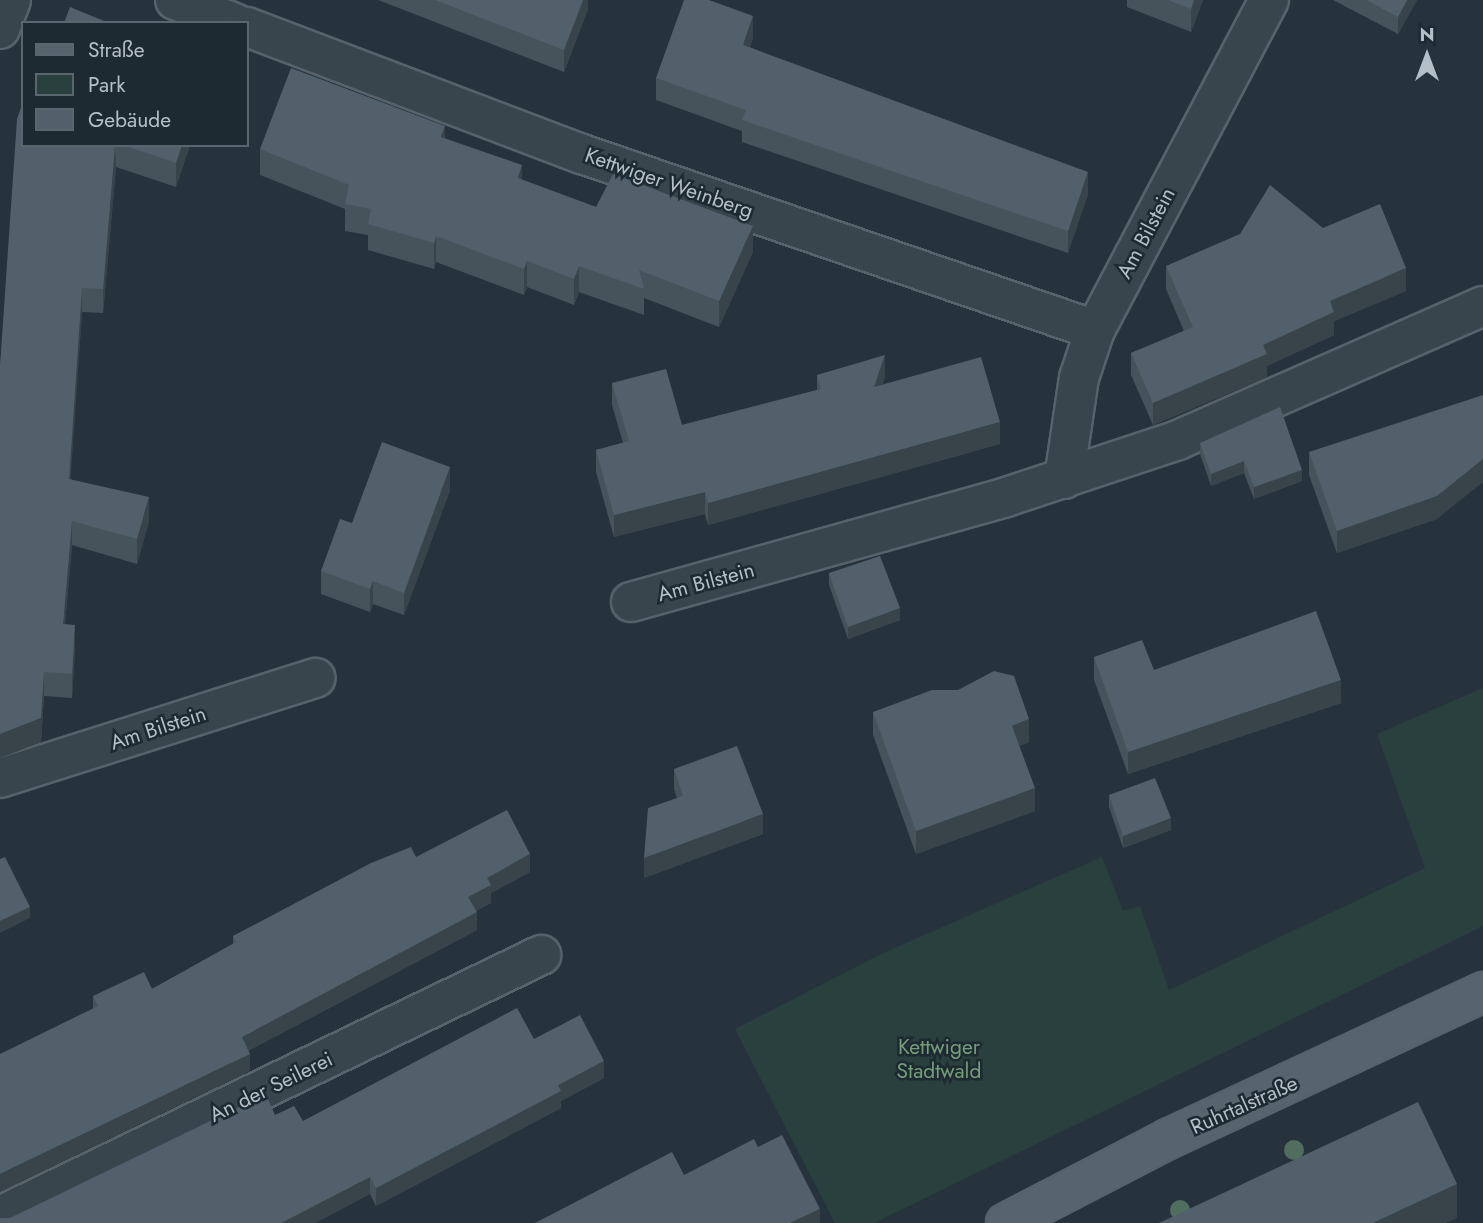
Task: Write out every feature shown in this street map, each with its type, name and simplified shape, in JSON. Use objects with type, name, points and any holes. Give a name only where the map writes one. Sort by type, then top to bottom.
[{"type":"main road","name":"Ruhrtalstraße","points":[[1006,1223],[1168,1139],[1483,992]]},
{"type":"street","points":[[0,29],[11,0]]},
{"type":"street","points":[[175,0],[230,21]]},
{"type":"street","name":"Am Bilstein","points":[[1063,479],[1079,378],[1095,330],[1269,0]]},
{"type":"street","name":"Kettwiger Weinberg","points":[[248,27],[582,153],[1095,330]]},
{"type":"street","name":"Am Bilstein","points":[[631,602],[1063,479],[1178,440],[1483,306]]},
{"type":"street","name":"Am Bilstein","points":[[0,778],[316,678]]},
{"type":"street","name":"An der Seilerei","points":[[0,1216],[541,955]]},
{"type":"green space","name":"Kettwiger Stadtwald","points":[[1483,688],[1483,926],[874,1223],[835,1223],[735,1029],[881,954],[1102,857],[1123,911],[1140,906],[1169,990],[1425,868],[1377,734]]},
{"type":"building","points":[[435,0],[583,0],[564,50]]},
{"type":"building","points":[[684,0],[709,0],[753,16],[743,45],[1088,172],[1068,231],[742,120],[746,110],[656,78]]},
{"type":"building","points":[[1168,0],[1194,0],[1191,9]]},
{"type":"building","points":[[1366,0],[1407,0],[1398,17]]},
{"type":"building","points":[[70,7],[104,21],[65,21]]},
{"type":"building","points":[[291,68],[445,126],[441,137],[522,165],[518,178],[596,207],[613,174],[753,226],[719,301],[639,270],[644,289],[579,266],[574,279],[527,261],[524,269],[436,236],[434,243],[368,224],[371,209],[345,204],[349,185],[260,149]]},
{"type":"building","points":[[21,108],[21,147],[115,147],[103,289],[82,288],[69,479],[149,497],[137,539],[72,521],[63,624],[75,625],[72,674],[44,672],[41,718],[0,734],[0,366],[17,119]]},
{"type":"building","points":[[129,147],[181,147],[176,163]]},
{"type":"building","points":[[1270,185],[1323,228],[1380,204],[1406,268],[1330,301],[1334,312],[1263,345],[1267,354],[1153,403],[1131,353],[1193,327],[1166,266],[1240,234]]},
{"type":"building","points":[[885,355],[874,387],[981,357],[1000,422],[708,503],[705,492],[614,515],[596,450],[629,441],[612,383],[666,369],[682,425],[821,389],[817,375]]},
{"type":"building","points":[[1483,395],[1483,459],[1437,496],[1337,531],[1309,452]]},
{"type":"building","points":[[1280,407],[1302,470],[1254,487],[1244,461],[1211,474],[1200,443]]},
{"type":"building","points":[[382,442],[450,467],[404,593],[373,581],[370,589],[321,571],[340,519],[352,523]]},
{"type":"building","points":[[880,556],[900,608],[848,627],[829,573]]},
{"type":"building","points":[[1316,611],[1341,680],[1128,752],[1094,657],[1142,640],[1154,670]]},
{"type":"building","points":[[994,671],[1014,676],[1029,719],[1012,726],[1035,788],[916,831],[873,712],[932,690],[958,690]]},
{"type":"building","points":[[737,746],[763,814],[644,858],[648,808],[683,796],[674,769]]},
{"type":"building","points":[[1155,778],[1171,818],[1123,836],[1109,795]]},
{"type":"building","points":[[507,810],[530,854],[487,878],[491,885],[468,897],[477,912],[242,1037],[250,1054],[0,1174],[0,1054],[98,1006],[93,996],[144,972],[152,989],[236,942],[233,936],[371,863],[411,847],[416,857]]},
{"type":"building","points":[[5,857],[30,907],[0,921],[0,859]]},
{"type":"building","points":[[517,1008],[534,1039],[580,1015],[604,1061],[558,1085],[561,1091],[376,1188],[370,1177],[281,1223],[0,1223],[0,1218],[10,1218],[266,1094],[275,1115],[294,1106],[303,1121]]},
{"type":"building","points":[[1418,1102],[1457,1184],[1373,1223],[1159,1223]]},
{"type":"building","points":[[782,1135],[820,1209],[790,1223],[535,1223],[672,1152],[684,1175],[754,1139],[758,1147]]}]
